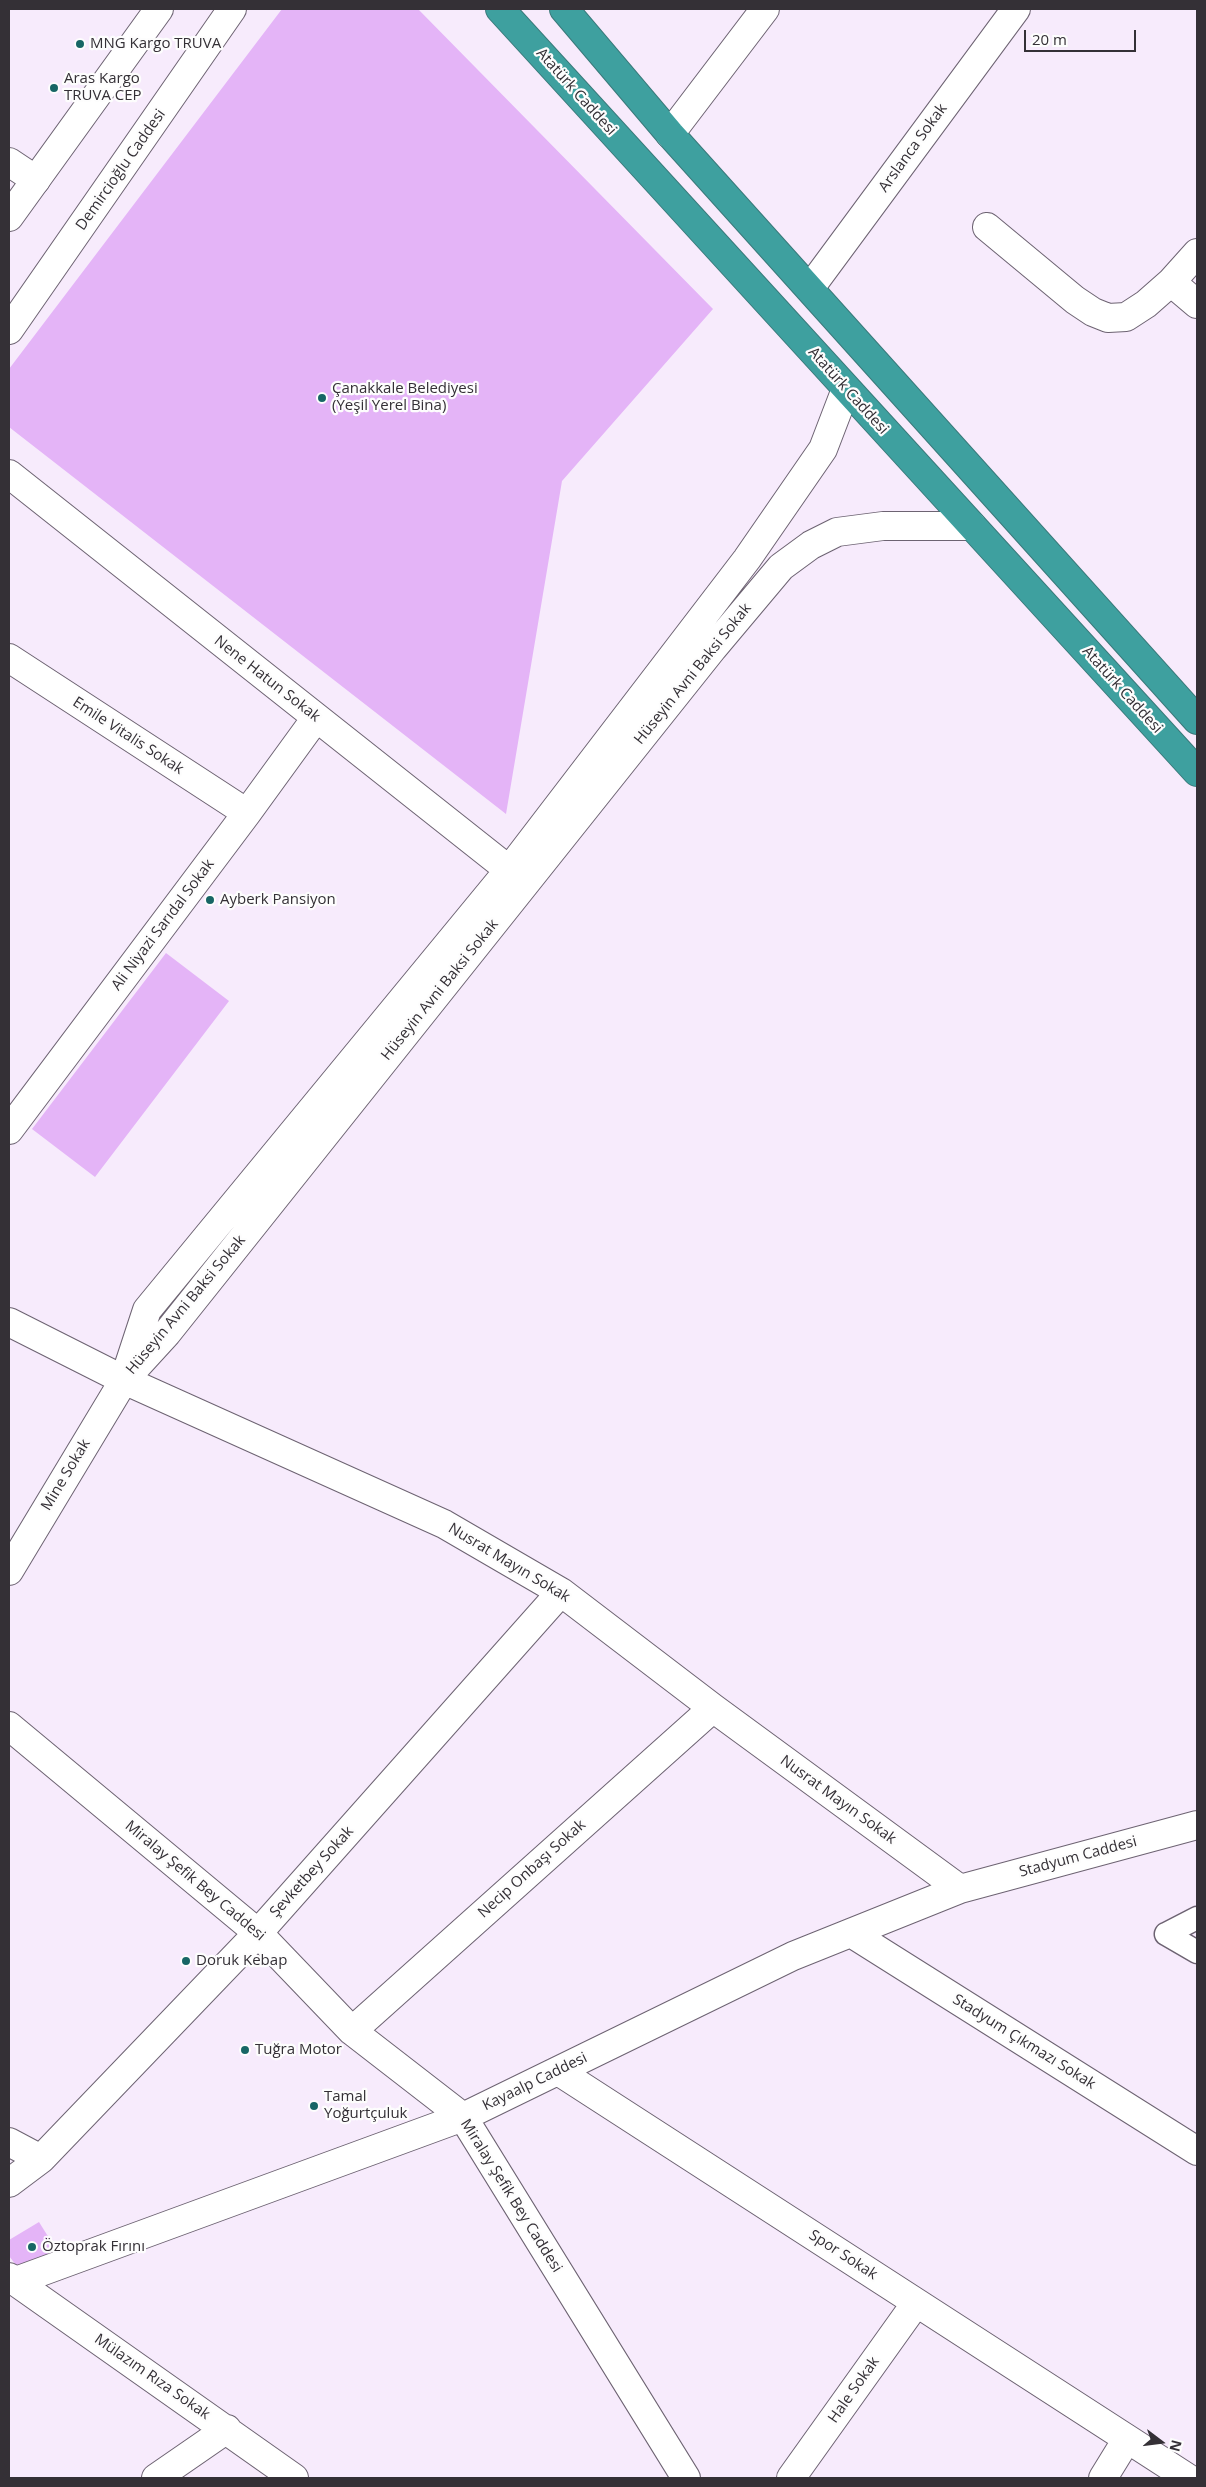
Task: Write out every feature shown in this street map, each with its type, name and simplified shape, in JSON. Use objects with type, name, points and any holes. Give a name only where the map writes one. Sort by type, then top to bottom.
[{"type":"highway","name":"Atatürk Caddesi","points":[[500,9],[1197,772]]},
{"type":"highway","points":[[564,9],[670,134],[1197,720]]},
{"type":"street","points":[[9,217],[159,9]]},
{"type":"street","name":"Demircioğlu Caddesi","points":[[9,330],[232,9]]},
{"type":"street","points":[[670,134],[765,9]]},
{"type":"street","name":"Arslanca Sokak","points":[[810,288],[1016,9]]},
{"type":"street","points":[[9,162],[36,180]]},
{"type":"street","points":[[987,226],[1075,300],[1093,312],[1108,318],[1126,317],[1146,304],[1171,282],[1197,253]]},
{"type":"street","points":[[1171,282],[1197,304]]},
{"type":"street","name":"Hüseyin Avni Baksi Sokak","points":[[517,876],[766,534],[823,449],[846,389]]},
{"type":"street","name":"Nene Hatun Sokak","points":[[9,474],[517,876]]},
{"type":"street","name":"Hüseyin Avni Baksi Sokak","points":[[124,1380],[147,1310],[781,567],[811,545],[837,532],[883,526],[972,526]]},
{"type":"street","points":[[766,534],[793,558]]},
{"type":"street","name":"Emile Vitalis Sokak","points":[[9,658],[248,813]]},
{"type":"street","name":"Ali Niyazi Sarıdal Sokak","points":[[9,1130],[248,813],[316,718]]},
{"type":"street","name":"Nusrat Mayın Sokak","points":[[9,1322],[124,1380],[444,1524],[561,1592],[712,1708],[960,1889]]},
{"type":"street","name":"Mine Sokak","points":[[9,1570],[124,1380]]},
{"type":"street","name":"Şevketbey Sokak","points":[[9,2183],[41,2159],[258,1933],[561,1592]]},
{"type":"street","name":"Necip Onbaşı Sokak","points":[[352,2031],[712,1708]]},
{"type":"street","name":"Miralay Şefik Bey Caddesi","points":[[9,1726],[258,1933],[352,2031],[463,2117],[686,2478]]},
{"type":"street","name":"Stadyum Caddesi","points":[[960,1889],[1197,1825]]},
{"type":"street","name":"Kayaalp Caddesi","points":[[12,2279],[463,2117],[793,1956],[960,1889]]},
{"type":"street","name":"Stadyum Çıkmazı Sokak","points":[[851,1933],[1197,2151]]},
{"type":"street","name":"Spor Sokak","points":[[558,2071],[1188,2478]]},
{"type":"street","points":[[9,2142],[41,2159]]},
{"type":"street","name":"Mülazım Rıza Sokak","points":[[12,2279],[294,2478]]},
{"type":"street","name":"Hale Sokak","points":[[791,2478],[916,2302]]},
{"type":"street","points":[[156,2478],[227,2429]]},
{"type":"street","points":[[1103,2478],[1127,2439]]},
{"type":"lane","points":[[1197,1918],[1166,1934],[1197,1952]]},
{"type":"building","name":"Çanakkale Belediyesi (Yeşil Yerel Bina)","points":[[282,9],[418,9],[713,309],[562,481],[506,814],[9,427],[9,369]]},
{"type":"building","points":[[166,953],[229,1001],[95,1177],[32,1129]]},
{"type":"building","name":"Öztoprak Fırını","points":[[39,2222],[59,2254],[23,2274],[9,2256],[9,2240]]},
{"type":"place","name":"MNG Kargo TRUVA","points":[[80,44]]},
{"type":"place","name":"Aras Kargo TRUVA CEP","points":[[54,88]]},
{"type":"place","name":"Çanakkale Belediyesi (Yeşil Yerel Bina)","points":[[322,398]]},
{"type":"place","name":"Ayberk Pansiyon","points":[[210,900]]},
{"type":"place","name":"Doruk Kebap","points":[[186,1961]]},
{"type":"place","name":"Tuğra Motor","points":[[245,2050]]},
{"type":"place","name":"Tamal Yoğurtçuluk","points":[[314,2106]]},
{"type":"place","name":"Öztoprak Fırını","points":[[32,2247]]}]
